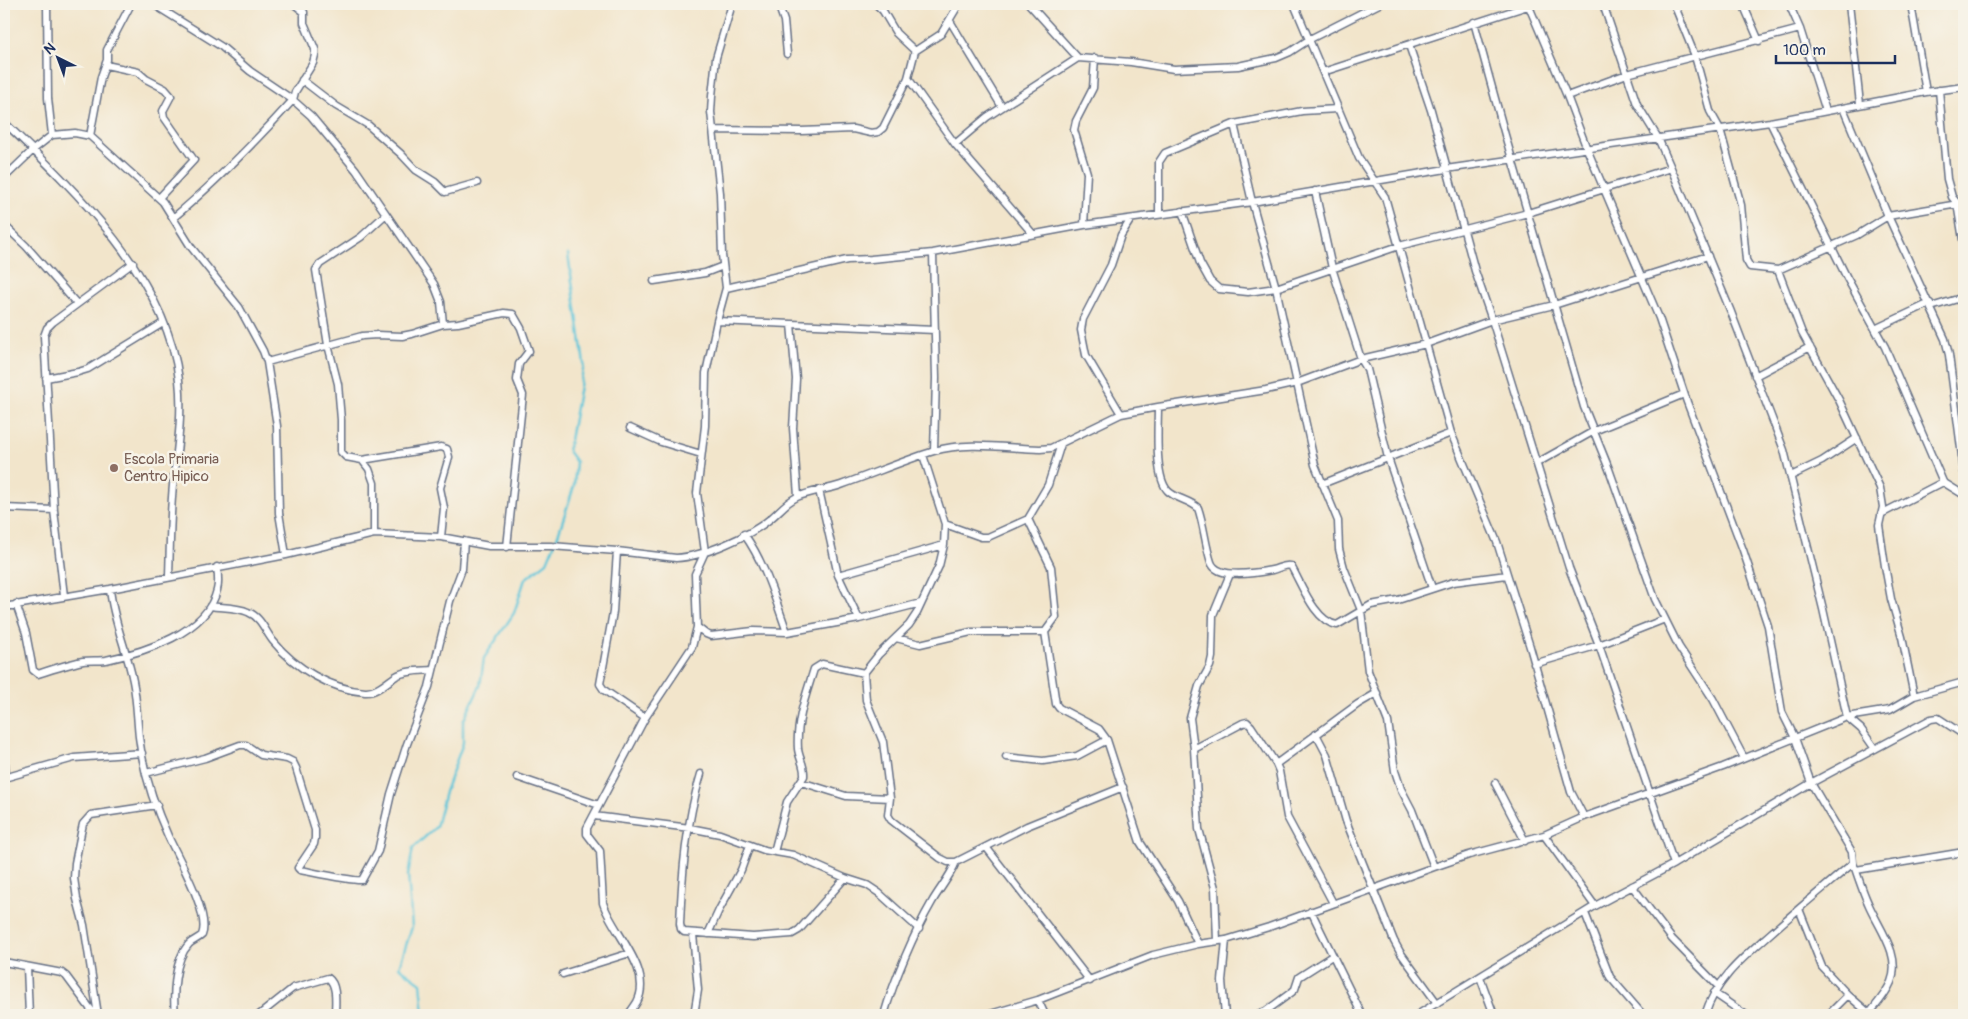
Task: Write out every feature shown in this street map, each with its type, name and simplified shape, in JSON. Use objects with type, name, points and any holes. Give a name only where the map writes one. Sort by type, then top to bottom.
[{"type":"street","points":[[47,4],[48,98],[52,135]]},
{"type":"street","points":[[90,136],[100,77],[106,66],[108,45],[118,32],[126,11],[131,4]]},
{"type":"street","points":[[152,4],[215,42],[250,71],[293,100],[311,116],[345,156],[434,284],[441,302],[443,324]]},
{"type":"street","points":[[172,218],[222,175],[293,100],[295,92],[313,62],[315,49],[304,23],[304,12],[294,4]]},
{"type":"street","points":[[628,1015],[637,1002],[641,984],[639,974],[630,953],[605,911],[600,851],[587,834],[587,828],[644,718],[692,647],[696,637],[695,574],[704,552],[697,499],[705,419],[706,373],[726,288],[712,96],[716,58],[732,4]]},
{"type":"street","points":[[778,4],[784,21],[787,54]]},
{"type":"street","points":[[876,4],[883,11],[896,33],[915,51]]},
{"type":"street","points":[[713,130],[801,131],[853,129],[871,133],[878,132],[883,128],[908,78],[915,51],[940,34],[959,4]]},
{"type":"street","points":[[1029,4],[1078,58]]},
{"type":"street","points":[[1294,4],[1310,38],[1362,166],[1385,197],[1451,433],[1497,542],[1571,792],[1584,817]]},
{"type":"street","points":[[955,144],[979,122],[1078,58],[1095,58],[1174,69],[1238,66],[1276,58],[1290,52],[1310,38],[1379,4]]},
{"type":"street","points":[[1324,72],[1409,46],[1530,4],[1587,149],[1659,318],[1684,394],[1736,533],[1768,626],[1779,701],[1786,722],[1795,738],[1811,783],[1852,852],[1869,906],[1891,949],[1894,961],[1892,982],[1870,1014],[1848,995],[1822,967],[1799,908]]},
{"type":"street","points":[[1603,4],[1642,115],[1658,138],[1671,168],[1731,312],[1784,450],[1824,609],[1848,717],[1861,730],[1875,749]]},
{"type":"street","points":[[1674,4],[1695,56],[1710,111],[1720,129],[1743,216],[1746,260],[1750,267],[1778,270],[1857,234],[1888,216],[1961,203]]},
{"type":"street","points":[[1743,4],[1759,40]]},
{"type":"street","points":[[1788,4],[1800,29],[1826,111]]},
{"type":"street","points":[[1849,4],[1860,104]]},
{"type":"street","points":[[1911,4],[1926,92]]},
{"type":"street","points":[[950,21],[1002,107]]},
{"type":"street","points":[[1474,22],[1579,393],[1632,532],[1648,583],[1685,658],[1713,699],[1744,758]]},
{"type":"street","points":[[1567,96],[1627,74],[1800,29]]},
{"type":"street","points":[[1409,46],[1431,110],[1475,271],[1569,568],[1599,645],[1674,864]]},
{"type":"street","points":[[1084,225],[1086,173],[1074,130],[1076,120],[1093,88],[1095,58]]},
{"type":"street","points":[[106,66],[138,72],[146,79],[165,89],[171,96],[163,111],[164,117],[194,160],[159,198]]},
{"type":"street","points":[[908,78],[955,144],[1033,234]]},
{"type":"street","points":[[302,80],[336,106],[368,125],[416,170],[435,182],[442,192],[477,183]]},
{"type":"street","points":[[726,288],[847,260],[932,253],[1084,225],[1252,202],[1446,169],[1770,122],[1926,92],[1964,87]]},
{"type":"street","points":[[1939,90],[1947,179],[1952,197],[1961,203]]},
{"type":"street","points":[[1843,108],[1888,216],[1945,339],[1949,355],[1964,472]]},
{"type":"street","points":[[1159,214],[1159,162],[1165,153],[1234,124],[1302,111],[1338,109]]},
{"type":"street","points":[[4,122],[91,212],[133,263],[151,295],[175,356],[179,380],[180,409],[173,488],[169,576]]},
{"type":"street","points":[[1770,122],[1847,278],[1892,360],[1944,482],[1964,495]]},
{"type":"street","points":[[1234,124],[1252,202],[1276,288],[1315,465],[1338,521],[1339,549],[1344,568],[1361,610],[1365,660],[1388,722],[1395,771],[1400,789],[1412,810],[1434,867]]},
{"type":"street","points":[[4,178],[33,150],[52,135],[75,133],[90,136],[159,198],[191,247],[239,307],[256,336],[267,362],[277,426],[278,513],[286,555]]},
{"type":"street","points":[[1182,211],[1204,273],[1210,281],[1219,289],[1248,292],[1276,288],[1399,246],[1528,213],[1671,168]]},
{"type":"street","points":[[1315,191],[1332,268],[1361,359],[1367,369],[1388,458],[1432,588]]},
{"type":"street","points":[[1961,203],[1964,246]]},
{"type":"street","points":[[385,215],[361,237],[316,267],[328,345],[338,384],[341,452],[346,457],[362,460],[442,447],[447,448],[449,457],[440,488],[444,508],[441,537]]},
{"type":"street","points":[[1121,414],[1086,355],[1081,330],[1083,319],[1111,264],[1117,243],[1131,218]]},
{"type":"street","points":[[4,226],[26,246],[77,304]]},
{"type":"street","points":[[932,253],[935,330],[934,451]]},
{"type":"street","points":[[4,607],[110,589],[169,576],[286,555],[374,534],[441,537],[506,547],[559,546],[617,550],[676,558],[715,549],[769,520],[798,496],[838,486],[923,454],[948,447],[1040,449],[1061,444],[1121,414],[1158,406],[1266,390],[1297,383],[1361,359],[1426,344],[1492,320],[1554,305],[1708,256]]},
{"type":"street","points":[[64,596],[54,510],[44,336],[47,328],[133,263]]},
{"type":"street","points":[[654,281],[706,273],[724,266]]},
{"type":"street","points":[[1778,270],[1784,290],[1810,347],[1839,400],[1880,488],[1883,502],[1879,525],[1885,566],[1914,696]]},
{"type":"street","points":[[1875,329],[1930,305],[1964,297]]},
{"type":"street","points":[[267,362],[362,336],[412,334],[443,324],[458,323],[504,313],[513,314],[528,345],[528,351],[519,364],[517,380],[523,395],[506,547]]},
{"type":"street","points":[[717,321],[935,330]]},
{"type":"street","points":[[46,378],[88,369],[163,323]]},
{"type":"street","points":[[791,324],[796,379],[793,428],[798,496]]},
{"type":"street","points":[[1755,376],[1810,347]]},
{"type":"street","points":[[1537,463],[1594,431],[1684,394]]},
{"type":"street","points":[[1158,406],[1159,462],[1163,483],[1170,493],[1194,504],[1198,508],[1211,562],[1217,570],[1230,574],[1273,570],[1287,565],[1290,566],[1320,616],[1337,626],[1371,605],[1398,600],[1453,582],[1508,575]]},
{"type":"street","points":[[630,428],[661,442],[702,454]]},
{"type":"street","points":[[1322,484],[1451,433]]},
{"type":"street","points":[[1791,476],[1822,461],[1857,438]]},
{"type":"street","points":[[945,524],[982,537],[988,537],[1028,519],[1048,485],[1061,444]]},
{"type":"street","points":[[923,454],[945,524],[944,545],[936,575],[909,624],[879,654],[864,673],[866,700],[870,714],[883,742],[890,798],[888,815],[891,820],[940,858],[948,862],[956,862],[1038,821],[1123,787]]},
{"type":"street","points":[[362,460],[369,469],[374,483],[374,534]]},
{"type":"street","points":[[1881,514],[1944,482]]},
{"type":"street","points":[[819,490],[838,575],[859,619]]},
{"type":"street","points":[[4,508],[54,510]]},
{"type":"street","points":[[1028,519],[1051,566],[1056,617],[1045,632],[1056,704],[1059,708],[1098,729],[1107,740],[1140,842],[1178,901],[1198,944]]},
{"type":"street","points":[[744,534],[755,551],[787,632]]},
{"type":"street","points":[[146,773],[205,758],[240,745],[246,745],[261,755],[287,759],[296,768],[315,830],[314,844],[298,868],[300,870],[335,875],[358,881],[365,877],[378,851],[391,794],[407,744],[429,686],[450,601],[462,569],[464,541]]},
{"type":"street","points":[[838,575],[944,545]]},
{"type":"street","points":[[617,550],[613,612],[600,684],[604,690],[644,718]]},
{"type":"street","points":[[16,604],[26,634],[33,670],[38,674],[86,660],[105,660],[126,655],[170,640],[204,614],[210,606],[217,592],[218,567]]},
{"type":"street","points":[[1217,941],[1214,879],[1199,829],[1190,718],[1200,686],[1210,666],[1213,615],[1230,574]]},
{"type":"street","points":[[110,589],[114,614],[135,692],[146,773],[167,834],[193,887],[204,926],[202,935],[189,944],[180,961],[174,992],[175,1015]]},
{"type":"street","points":[[697,627],[711,636],[753,630],[787,632],[859,619],[921,603]]},
{"type":"street","points":[[210,606],[243,611],[254,616],[272,640],[297,665],[314,676],[330,683],[366,692],[373,691],[402,673],[433,670]]},
{"type":"street","points":[[1534,664],[1599,645],[1665,619]]},
{"type":"street","points":[[896,638],[920,644],[971,632],[1045,632]]},
{"type":"street","points":[[774,852],[787,802],[801,782],[804,771],[798,749],[800,716],[814,669],[822,664],[864,673]]},
{"type":"street","points":[[987,1015],[1038,1000],[1153,955],[1198,944],[1226,940],[1268,927],[1469,855],[1544,835],[1584,817],[1649,794],[1848,717],[1890,710],[1914,696],[1964,682]]},
{"type":"street","points":[[1276,764],[1358,704],[1377,693]]},
{"type":"street","points":[[1417,1015],[1595,906],[1674,864],[1811,783],[1934,717],[1964,734]]},
{"type":"street","points":[[1194,749],[1242,723],[1247,722],[1251,726],[1276,764],[1279,771],[1287,817],[1333,903]]},
{"type":"street","points":[[1316,734],[1326,755],[1346,821],[1400,952],[1437,1003]]},
{"type":"street","points":[[1006,757],[1043,761],[1077,756],[1107,740]]},
{"type":"street","points":[[4,756],[5,778],[74,758],[142,753]]},
{"type":"street","points":[[701,774],[693,802],[683,863],[680,924],[684,932],[753,937],[792,934],[799,930],[845,878]]},
{"type":"street","points":[[517,777],[599,805]]},
{"type":"street","points":[[801,782],[846,796],[890,798]]},
{"type":"street","points":[[1495,783],[1524,841]]},
{"type":"street","points":[[97,1015],[84,926],[74,878],[83,824],[91,815],[157,805]]},
{"type":"street","points":[[594,816],[690,828],[720,834],[774,852],[793,855],[845,878],[860,881],[873,889],[919,929]]},
{"type":"street","points":[[1544,835],[1595,906]]},
{"type":"street","points":[[708,934],[741,870],[750,845]]},
{"type":"street","points":[[986,846],[1090,981]]},
{"type":"street","points":[[1704,1015],[1718,986],[1734,966],[1799,908],[1855,866],[1880,867],[1902,861],[1964,852]]},
{"type":"street","points":[[884,1015],[892,989],[919,929],[932,902],[950,876],[956,862]]},
{"type":"street","points":[[1632,886],[1672,939],[1718,986]]},
{"type":"street","points":[[1311,911],[1362,1015]]},
{"type":"street","points":[[1585,912],[1610,978],[1643,1015]]},
{"type":"street","points":[[693,934],[698,990],[694,1015]]},
{"type":"street","points":[[1226,940],[1222,981],[1226,1015]]},
{"type":"street","points":[[563,974],[630,953]]},
{"type":"street","points":[[1256,1015],[1266,1011],[1292,992],[1302,974],[1332,956]]},
{"type":"street","points":[[4,962],[55,971],[66,976],[97,1015]]},
{"type":"street","points":[[27,967],[29,1015]]},
{"type":"street","points":[[1480,977],[1494,1015]]},
{"type":"street","points":[[259,1015],[293,988],[328,978],[332,980],[334,988],[335,1015]]},
{"type":"street","points":[[1714,993],[1746,1015]]},
{"type":"street","points":[[1828,1015],[1848,995]]},
{"type":"street","points":[[1038,1000],[1044,1015]]},
{"type":"waterway","points":[[424,1015],[421,983],[399,967],[412,927],[408,875],[413,848],[436,827],[445,792],[463,743],[463,722],[480,686],[484,658],[514,613],[525,579],[547,562],[574,486],[576,462],[568,451],[584,364],[568,254]]},
{"type":"place","name":"Escola Primaria Centro Hipico","points":[[114,468]]}]
